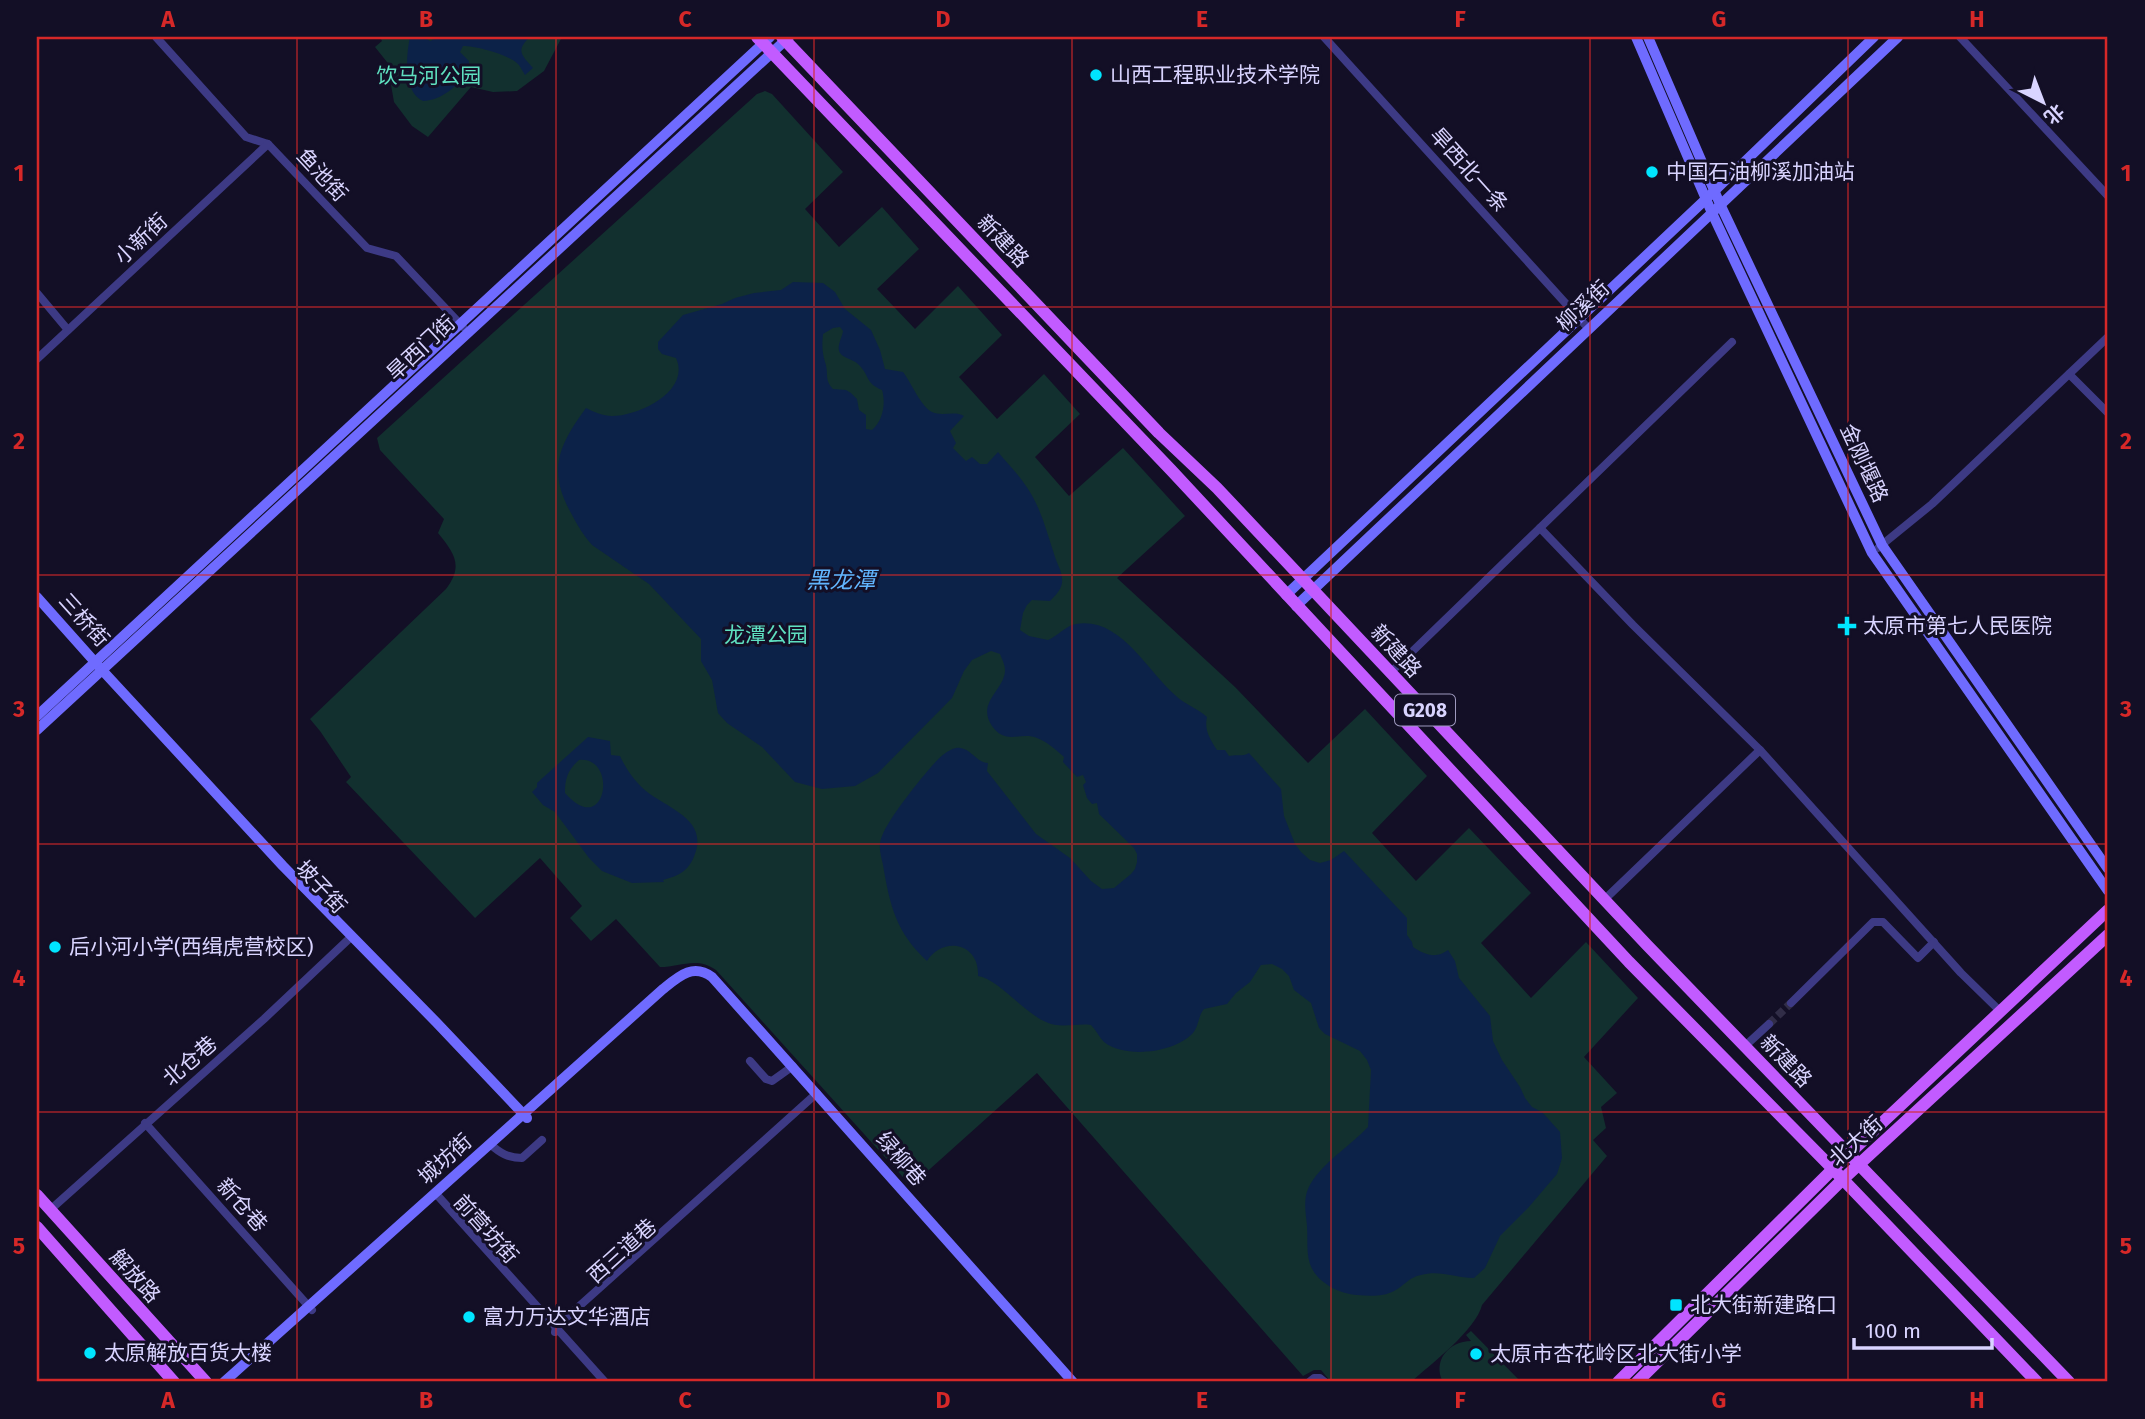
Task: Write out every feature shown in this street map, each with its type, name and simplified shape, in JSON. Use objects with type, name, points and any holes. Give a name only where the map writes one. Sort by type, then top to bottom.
[{"type":"main road","name":"新建路","points":[[785,38],[1149,423],[1217,488],[1604,900],[2069,1382]]},
{"type":"main road","name":"新建路","points":[[765,42],[1171,470],[1629,962],[2037,1382]]},
{"type":"main road","name":"北大街","points":[[1618,1382],[1833,1169],[2108,910]]},
{"type":"main road","name":"北大街","points":[[1637,1382],[1842,1180],[2108,935]]},
{"type":"main road","name":"解放路","points":[[37,1195],[206,1382]]},
{"type":"main road","name":"解放路","points":[[37,1227],[174,1382]]},
{"type":"street","name":"鱼池街","points":[[156,37],[246,137],[268,144],[367,248],[396,256],[463,327]]},
{"type":"street","name":"旱西北一条","points":[[1324,37],[1588,328]]},
{"type":"street","points":[[1636,37],[1706,199],[1872,553],[2108,891]]},
{"type":"street","name":"金刚堰路","points":[[1648,37],[1720,204],[1882,545],[2108,869]]},
{"type":"street","name":"柳溪街","points":[[1286,595],[1874,37]]},
{"type":"street","name":"柳溪街","points":[[1296,606],[1898,37]]},
{"type":"street","points":[[1959,37],[2108,196]]},
{"type":"street","name":"旱西门街","points":[[96,668],[765,42],[785,38]]},
{"type":"street","name":"小新街","points":[[37,359],[268,144]]},
{"type":"street","points":[[37,293],[68,330]]},
{"type":"street","points":[[1872,553],[1933,504],[2108,337]]},
{"type":"street","points":[[1390,673],[1732,342]]},
{"type":"street","points":[[2069,374],[2108,413]]},
{"type":"street","points":[[1540,528],[1633,625],[1760,750],[1961,973],[2001,1012]]},
{"type":"street","name":"三桥街","points":[[37,597],[96,668]]},
{"type":"street","name":"三桥街","points":[[37,605],[96,668]]},
{"type":"street","points":[[37,716],[96,668]]},
{"type":"street","points":[[37,730],[96,668]]},
{"type":"street","name":"坡子街","points":[[96,668],[349,939],[436,1022],[523,1118]]},
{"type":"street","points":[[1604,900],[1760,750]]},
{"type":"street","points":[[1791,1003],[1873,922],[1883,922],[1917,958],[1934,942]]},
{"type":"street","name":"北仓巷","points":[[50,1210],[264,1019],[349,939]]},
{"type":"street","name":"城坊街","points":[[224,1382],[666,992],[695,973]]},
{"type":"street","name":"绿柳巷","points":[[695,973],[706,980],[790,1068],[1073,1382]]},
{"type":"street","points":[[1745,1046],[1769,1024]]},
{"type":"street","points":[[750,1061],[766,1079],[772,1081],[790,1068]]},
{"type":"street","name":"绿柳巷","points":[[816,1097],[1065,1382]]},
{"type":"street","name":"西三道巷","points":[[557,1330],[816,1097]]},
{"type":"street","name":"新仓巷","points":[[145,1123],[310,1308]]},
{"type":"street","points":[[492,1146],[503,1155],[522,1158],[542,1140]]},
{"type":"street","name":"前营坊街","points":[[435,1197],[605,1382]]},
{"type":"street","name":"城坊街","points":[[233,1382],[310,1308]]},
{"type":"street","name":"前营坊街","points":[[557,1330],[599,1382]]},
{"type":"street","points":[[1309,1382],[1320,1378],[1325,1382]]},
{"type":"green space","name":"饮马河公园","points":[[380,37],[562,37],[544,71],[517,91],[493,92],[471,87],[428,137],[412,126],[394,102],[387,62],[375,47],[382,41]]},
{"type":"green space","name":"龙潭公园","points":[[765,91],[772,94],[843,172],[805,209],[839,247],[882,207],[919,249],[877,289],[915,329],[958,286],[1002,335],[959,377],[997,419],[1044,374],[1080,414],[1035,457],[1069,496],[1123,448],[1185,516],[1117,578],[1235,687],[1308,763],[1365,709],[1427,776],[1372,833],[1416,881],[1469,828],[1531,893],[1481,943],[1531,998],[1586,942],[1638,998],[1584,1057],[1617,1093],[1601,1107],[1606,1128],[1593,1140],[1607,1156],[1482,1305],[1462,1336],[1411,1382],[1331,1382],[1321,1370],[1314,1370],[1303,1376],[1037,1073],[911,1186],[716,970],[695,963],[660,967],[616,919],[591,941],[570,918],[582,906],[540,858],[475,918],[346,782],[351,777],[310,719],[446,589],[455,573],[455,559],[438,533],[444,519],[380,450],[377,438],[757,94]]},
{"type":"green space","name":"太原市杏花岭区北大街小学","points":[[1471,1331],[1521,1382],[1443,1382],[1440,1374],[1441,1360],[1456,1344],[1471,1341],[1466,1335]]},
{"type":"water","points":[[410,37],[423,37],[430,41],[440,37],[530,37],[521,50],[533,68],[525,75],[515,61],[484,49],[463,46],[460,52],[469,61],[469,72],[443,95],[423,101],[412,90],[409,82],[407,63]]},
{"type":"water","name":"黑龙潭","points":[[793,282],[823,283],[835,292],[845,309],[871,330],[885,369],[903,372],[920,400],[932,412],[964,416],[950,431],[956,443],[953,448],[966,461],[972,457],[980,464],[987,464],[998,452],[1023,482],[1040,511],[1062,579],[1059,590],[1050,601],[1032,600],[1027,605],[1020,630],[1029,636],[1048,640],[1072,625],[1092,624],[1119,637],[1175,695],[1207,717],[1207,730],[1217,750],[1225,750],[1229,756],[1249,753],[1281,789],[1284,816],[1301,852],[1310,860],[1320,863],[1331,860],[1344,851],[1407,918],[1407,935],[1413,947],[1430,955],[1448,950],[1455,961],[1459,978],[1490,1016],[1493,1041],[1525,1098],[1560,1132],[1562,1158],[1557,1174],[1500,1236],[1485,1268],[1474,1278],[1428,1274],[1413,1278],[1390,1293],[1366,1296],[1336,1289],[1323,1281],[1313,1270],[1308,1250],[1306,1194],[1319,1172],[1368,1127],[1371,1070],[1360,1051],[1325,1034],[1319,1028],[1311,1003],[1294,990],[1289,976],[1282,969],[1272,964],[1261,965],[1250,982],[1227,1004],[1204,1009],[1195,1030],[1185,1040],[1162,1049],[1137,1052],[1125,1051],[1104,1042],[1091,1025],[1057,1025],[1038,1018],[994,983],[978,976],[977,965],[967,950],[951,946],[942,948],[927,961],[908,940],[896,918],[888,893],[880,844],[885,829],[920,780],[941,757],[956,748],[961,748],[988,763],[987,771],[1036,834],[1070,858],[1102,889],[1114,888],[1135,869],[1137,854],[1134,848],[1099,814],[1097,803],[1092,804],[1087,798],[1083,775],[1077,777],[1063,762],[1064,757],[1045,742],[1031,736],[1008,737],[997,732],[992,726],[987,710],[1005,670],[1000,654],[991,651],[972,660],[952,698],[878,773],[855,786],[822,789],[795,782],[762,747],[727,723],[718,713],[712,680],[701,661],[701,639],[649,584],[592,545],[583,534],[564,498],[558,471],[563,446],[586,408],[605,415],[623,415],[636,412],[660,399],[676,381],[679,370],[676,358],[662,354],[658,349],[658,342],[683,315],[754,293],[781,290]],"holes":[[[840,327],[843,331],[840,353],[857,363],[870,382],[882,390],[883,412],[872,430],[866,429],[866,415],[859,410],[857,399],[846,390],[833,389],[830,386],[823,352],[823,334],[833,328]]]},
{"type":"water","points":[[588,737],[610,741],[611,755],[620,756],[638,784],[692,825],[697,835],[693,859],[684,871],[663,880],[664,882],[632,883],[602,871],[555,812],[543,805],[532,792],[537,783]],"holes":[[[579,760],[592,762],[603,781],[598,802],[590,807],[579,805],[565,793],[565,788],[570,771]]]},
{"type":"tunnel","points":[[1769,1024],[1791,1003]]},
{"type":"place","name":"山西工程职业技术学院","points":[[1096,75]]},
{"type":"place","name":"中国石油柳溪加油站","points":[[1652,172]]},
{"type":"place","name":"太原市第七人民医院","points":[[1847,626]]},
{"type":"place","name":"后小河小学(西缉虎营校区)","points":[[55,947]]},
{"type":"place","name":"北大街新建路口","points":[[1676,1305]]},
{"type":"place","name":"富力万达文华酒店","points":[[469,1317]]},
{"type":"place","name":"太原解放百货大楼","points":[[90,1353]]},
{"type":"place","name":"太原市杏花岭区北大街小学","points":[[1476,1354]]}]
